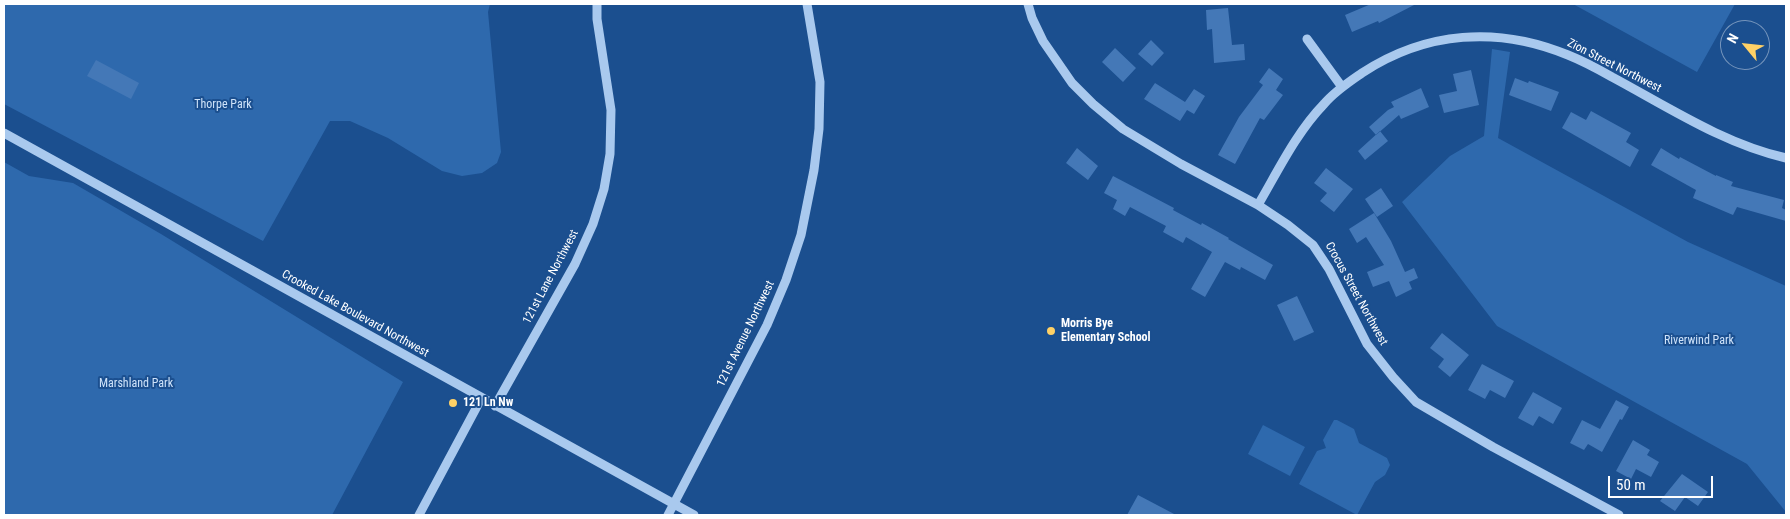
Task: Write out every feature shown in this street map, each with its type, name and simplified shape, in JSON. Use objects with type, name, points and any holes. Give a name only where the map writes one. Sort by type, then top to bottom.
[{"type":"street","name":"121st Lane Northwest","points":[[494,406],[575,264],[593,224],[604,189],[610,154],[611,110],[596,19],[596,4]]},
{"type":"street","name":"121st Avenue Northwest","points":[[668,515],[767,325],[786,280],[800,235],[814,170],[819,129],[820,82],[807,4]]},
{"type":"street","name":"Crocus Street Northwest","points":[[1028,4],[1032,18],[1043,41],[1072,83],[1093,104],[1130,133],[1181,164],[1258,205],[1313,245],[1329,269],[1367,344],[1416,402],[1493,448],[1619,515]]},
{"type":"street","name":"Zion Street Northwest","points":[[1258,205],[1305,127],[1324,103],[1342,86],[1376,64],[1429,43],[1464,37],[1507,37],[1569,55],[1711,131],[1759,152],[1786,158]]},
{"type":"street","points":[[1307,39],[1342,86]]},
{"type":"street","name":"Crooked Lake Boulevard Northwest","points":[[4,133],[494,406],[694,515]]},
{"type":"street","points":[[419,515],[481,398]]},
{"type":"green space","name":"Thorpe Park","points":[[4,4],[490,4],[488,12],[501,152],[497,163],[482,173],[462,176],[442,171],[388,138],[350,121],[330,121],[263,241],[4,104]]},
{"type":"green space","points":[[1573,4],[1735,4],[1726,20],[1720,20],[1720,31],[1697,72]]},
{"type":"green space","name":"Riverwind Park","points":[[1492,49],[1510,52],[1498,138],[1688,242],[1786,286],[1786,512],[1747,464],[1497,326],[1402,202],[1450,156],[1484,136]]},
{"type":"green space","name":"Marshland Park","points":[[4,162],[29,176],[73,183],[161,234],[403,382],[332,515],[4,515]]},
{"type":"green space","points":[[1334,420],[1354,429],[1359,443],[1387,458],[1390,465],[1385,475],[1375,482],[1357,515],[1299,484],[1317,451],[1326,448],[1323,440]]},
{"type":"green space","points":[[1263,425],[1305,447],[1290,476],[1248,454]]},
{"type":"building","points":[[1371,4],[1416,4],[1379,23],[1378,21],[1352,32],[1345,15]]},
{"type":"building","points":[[1228,8],[1232,45],[1244,44],[1245,60],[1214,63],[1212,29],[1207,30],[1206,10]]},
{"type":"building","points":[[1151,40],[1164,53],[1152,66],[1138,54]]},
{"type":"building","points":[[1115,48],[1136,68],[1123,82],[1102,62]]},
{"type":"building","points":[[96,60],[139,83],[131,99],[87,76]]},
{"type":"building","points":[[1269,68],[1283,79],[1276,90],[1283,95],[1264,120],[1260,118],[1235,164],[1218,155],[1239,117],[1263,85],[1259,82]]},
{"type":"building","points":[[1471,70],[1479,105],[1444,113],[1439,95],[1457,91],[1453,74]]},
{"type":"building","points":[[1515,78],[1559,92],[1551,111],[1509,95]]},
{"type":"building","points":[[1155,83],[1185,102],[1194,89],[1205,96],[1194,114],[1187,110],[1180,121],[1144,99]]},
{"type":"building","points":[[1421,88],[1429,107],[1401,119],[1399,115],[1376,135],[1369,127],[1394,107],[1391,102]]},
{"type":"building","points":[[1591,111],[1631,133],[1626,142],[1639,150],[1630,167],[1562,128],[1571,112],[1586,120]]},
{"type":"building","points":[[1380,131],[1388,141],[1365,160],[1358,151]]},
{"type":"building","points":[[1077,148],[1098,166],[1088,180],[1066,163]]},
{"type":"building","points":[[1661,148],[1679,159],[1680,157],[1716,176],[1733,182],[1731,186],[1784,200],[1782,208],[1786,210],[1786,221],[1737,207],[1733,215],[1693,198],[1696,190],[1651,165]]},
{"type":"building","points":[[1326,168],[1353,189],[1334,212],[1320,201],[1327,193],[1314,183]]},
{"type":"building","points":[[1113,176],[1174,208],[1173,210],[1201,225],[1202,223],[1229,238],[1273,265],[1265,280],[1241,267],[1240,270],[1225,262],[1205,297],[1191,289],[1212,252],[1186,237],[1183,243],[1163,232],[1166,226],[1130,207],[1125,216],[1113,209],[1117,200],[1104,193]]},
{"type":"building","points":[[1381,188],[1393,206],[1377,217],[1365,199]]},
{"type":"building","points":[[1374,213],[1391,241],[1405,272],[1414,268],[1418,278],[1409,282],[1412,289],[1396,297],[1389,281],[1373,287],[1367,272],[1384,265],[1366,237],[1357,243],[1349,229]]},
{"type":"building","points":[[1297,296],[1314,332],[1294,341],[1277,305]]},
{"type":"building","points":[[1442,333],[1469,355],[1450,377],[1438,367],[1444,359],[1430,348]]},
{"type":"building","points":[[1482,364],[1514,381],[1505,398],[1490,390],[1485,399],[1468,390]]},
{"type":"building","points":[[1533,392],[1562,408],[1553,424],[1539,416],[1533,426],[1518,418]]},
{"type":"building","points":[[1616,400],[1629,407],[1622,420],[1620,419],[1602,452],[1588,444],[1584,450],[1570,443],[1582,420],[1600,429]]},
{"type":"building","points":[[1633,440],[1650,450],[1647,455],[1659,462],[1651,477],[1636,469],[1631,479],[1616,471]]},
{"type":"building","points":[[1682,474],[1708,492],[1698,506],[1685,497],[1675,511],[1660,501]]},
{"type":"building","points":[[1138,495],[1176,515],[1127,515]]},
{"type":"place","name":"Morris Bye Elementary School","points":[[1051,331]]},
{"type":"place","name":"121 Ln Nw","points":[[453,403]]}]
